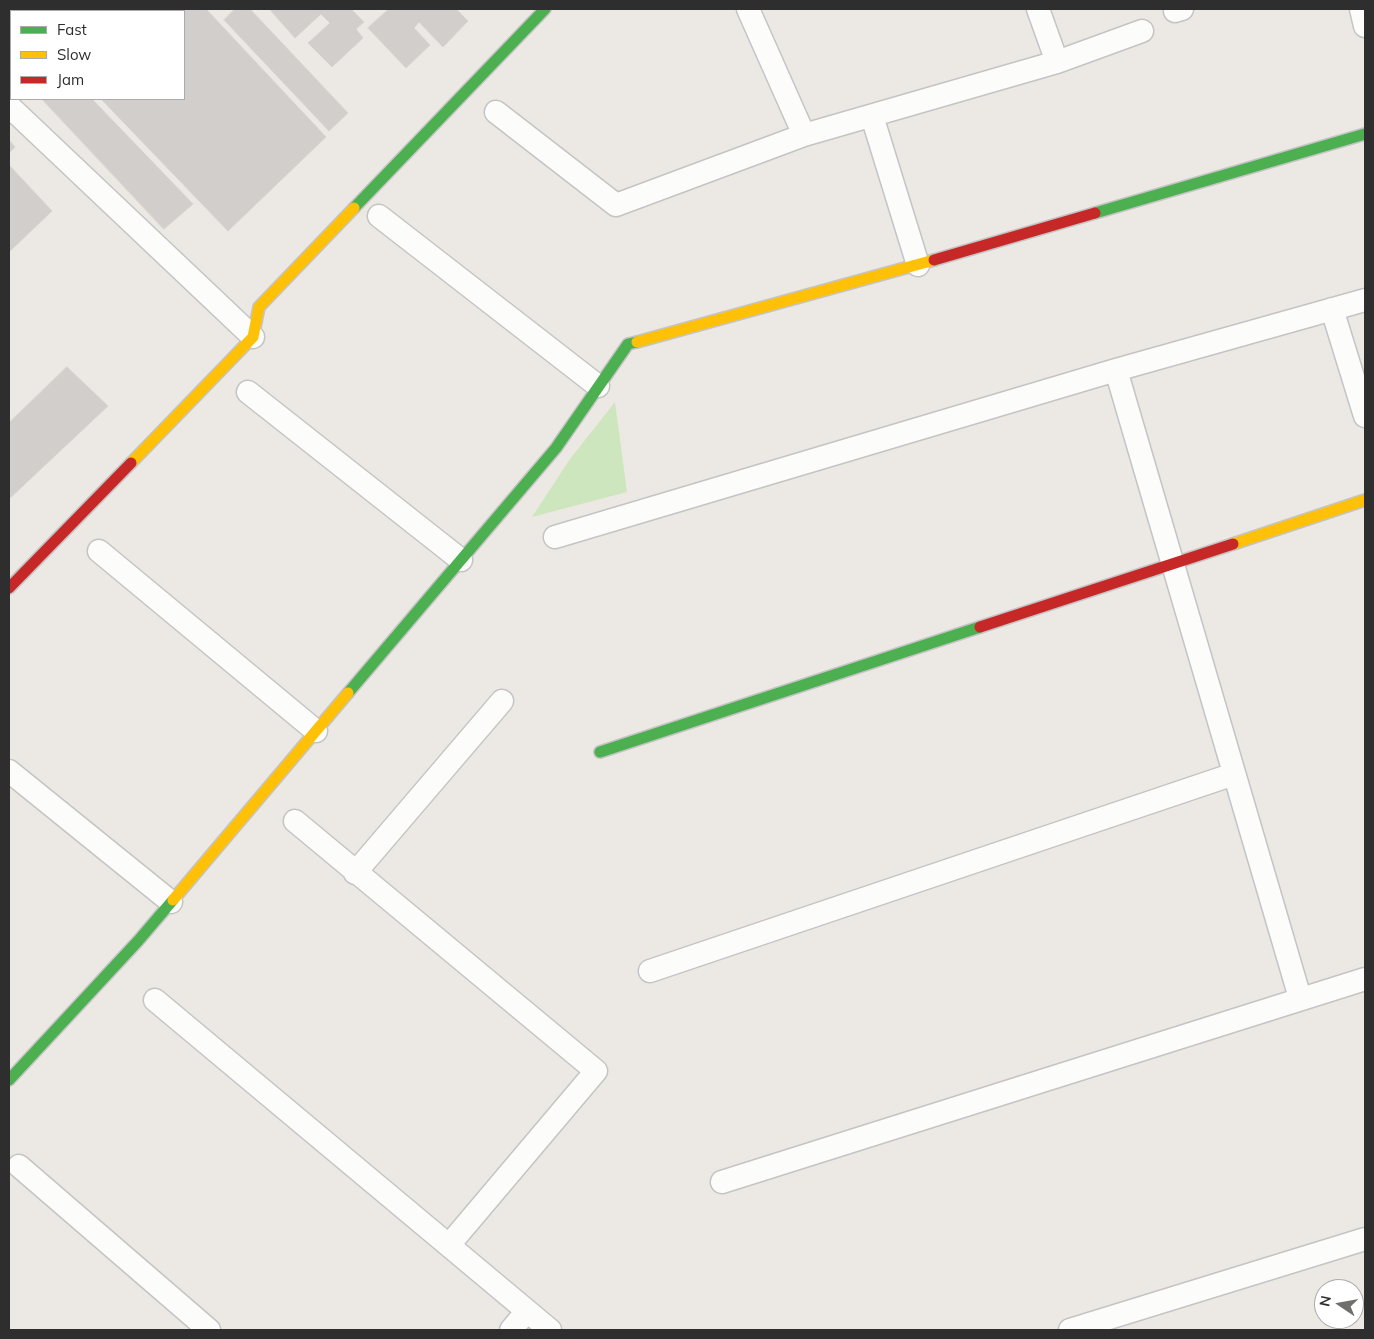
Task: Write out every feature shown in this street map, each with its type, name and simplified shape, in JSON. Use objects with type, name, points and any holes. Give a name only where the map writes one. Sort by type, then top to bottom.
[{"type":"street","points":[[9,588],[253,337],[259,308],[545,9]]},
{"type":"street","points":[[748,9],[804,135]]},
{"type":"street","points":[[1038,9],[1057,62]]},
{"type":"street","points":[[1361,9],[1365,26]]},
{"type":"street","points":[[496,112],[616,205],[804,135],[1057,62],[1142,31]]},
{"type":"street","points":[[9,106],[253,337]]},
{"type":"street","points":[[872,116],[918,265]]},
{"type":"street","points":[[13,1069],[171,902],[556,448],[628,344],[918,265],[1365,134]]},
{"type":"street","points":[[379,216],[598,386]]},
{"type":"street","points":[[555,537],[1116,370],[1365,300]]},
{"type":"street","points":[[1332,309],[1365,416]]},
{"type":"street","points":[[1116,370],[1300,998]]},
{"type":"street","points":[[248,392],[461,560]]},
{"type":"street","points":[[600,752],[1365,500]]},
{"type":"street","points":[[99,551],[316,731]]},
{"type":"street","points":[[355,873],[502,701]]},
{"type":"street","points":[[9,771],[171,902]]},
{"type":"street","points":[[650,972],[1234,774]]},
{"type":"street","points":[[295,821],[355,873],[596,1071],[449,1245]]},
{"type":"street","points":[[722,1182],[1365,979]]},
{"type":"street","points":[[155,1000],[550,1330]]},
{"type":"street","points":[[19,1166],[209,1330]]},
{"type":"street","points":[[1070,1330],[1365,1239]]},
{"type":"street","points":[[511,1330],[527,1311]]},
{"type":"green space","points":[[615,402],[627,492],[532,517],[570,459]]},
{"type":"building","points":[[114,9],[151,9],[150,10],[112,10]]},
{"type":"building","points":[[206,9],[326,137],[228,231],[102,100],[185,100],[185,10],[162,10]]},
{"type":"building","points":[[235,9],[250,9],[348,113],[329,131],[224,20]]},
{"type":"building","points":[[274,9],[351,9],[364,22],[356,29],[363,38],[332,67],[308,43],[330,23],[321,14],[295,38],[271,11]]},
{"type":"building","points":[[389,9],[456,9],[468,21],[443,47],[419,22],[414,28],[430,45],[406,68],[368,28]]},
{"type":"building","points":[[43,100],[93,100],[193,204],[164,229]]},
{"type":"building","points":[[9,140],[15,147],[9,153]]},
{"type":"building","points":[[9,165],[52,211],[9,252],[9,195],[11,193],[9,191]]},
{"type":"building","points":[[67,367],[108,406],[9,499],[9,423]]},
{"type":"traffic: fast","points":[[354,208],[545,9]]},
{"type":"traffic: fast","points":[[1095,213],[1365,134]]},
{"type":"traffic: fast","points":[[348,693],[556,448],[628,344],[637,342]]},
{"type":"traffic: fast","points":[[600,752],[980,627]]},
{"type":"traffic: fast","points":[[9,1080],[138,941],[173,900]]},
{"type":"traffic: slow","points":[[131,463],[253,337],[259,307],[354,208]]},
{"type":"traffic: slow","points":[[637,342],[934,260]]},
{"type":"traffic: slow","points":[[1233,544],[1365,500]]},
{"type":"traffic: slow","points":[[173,900],[348,693]]},
{"type":"traffic: jam","points":[[934,260],[1095,213]]},
{"type":"traffic: jam","points":[[9,588],[131,463]]},
{"type":"traffic: jam","points":[[980,627],[1233,544]]}]
